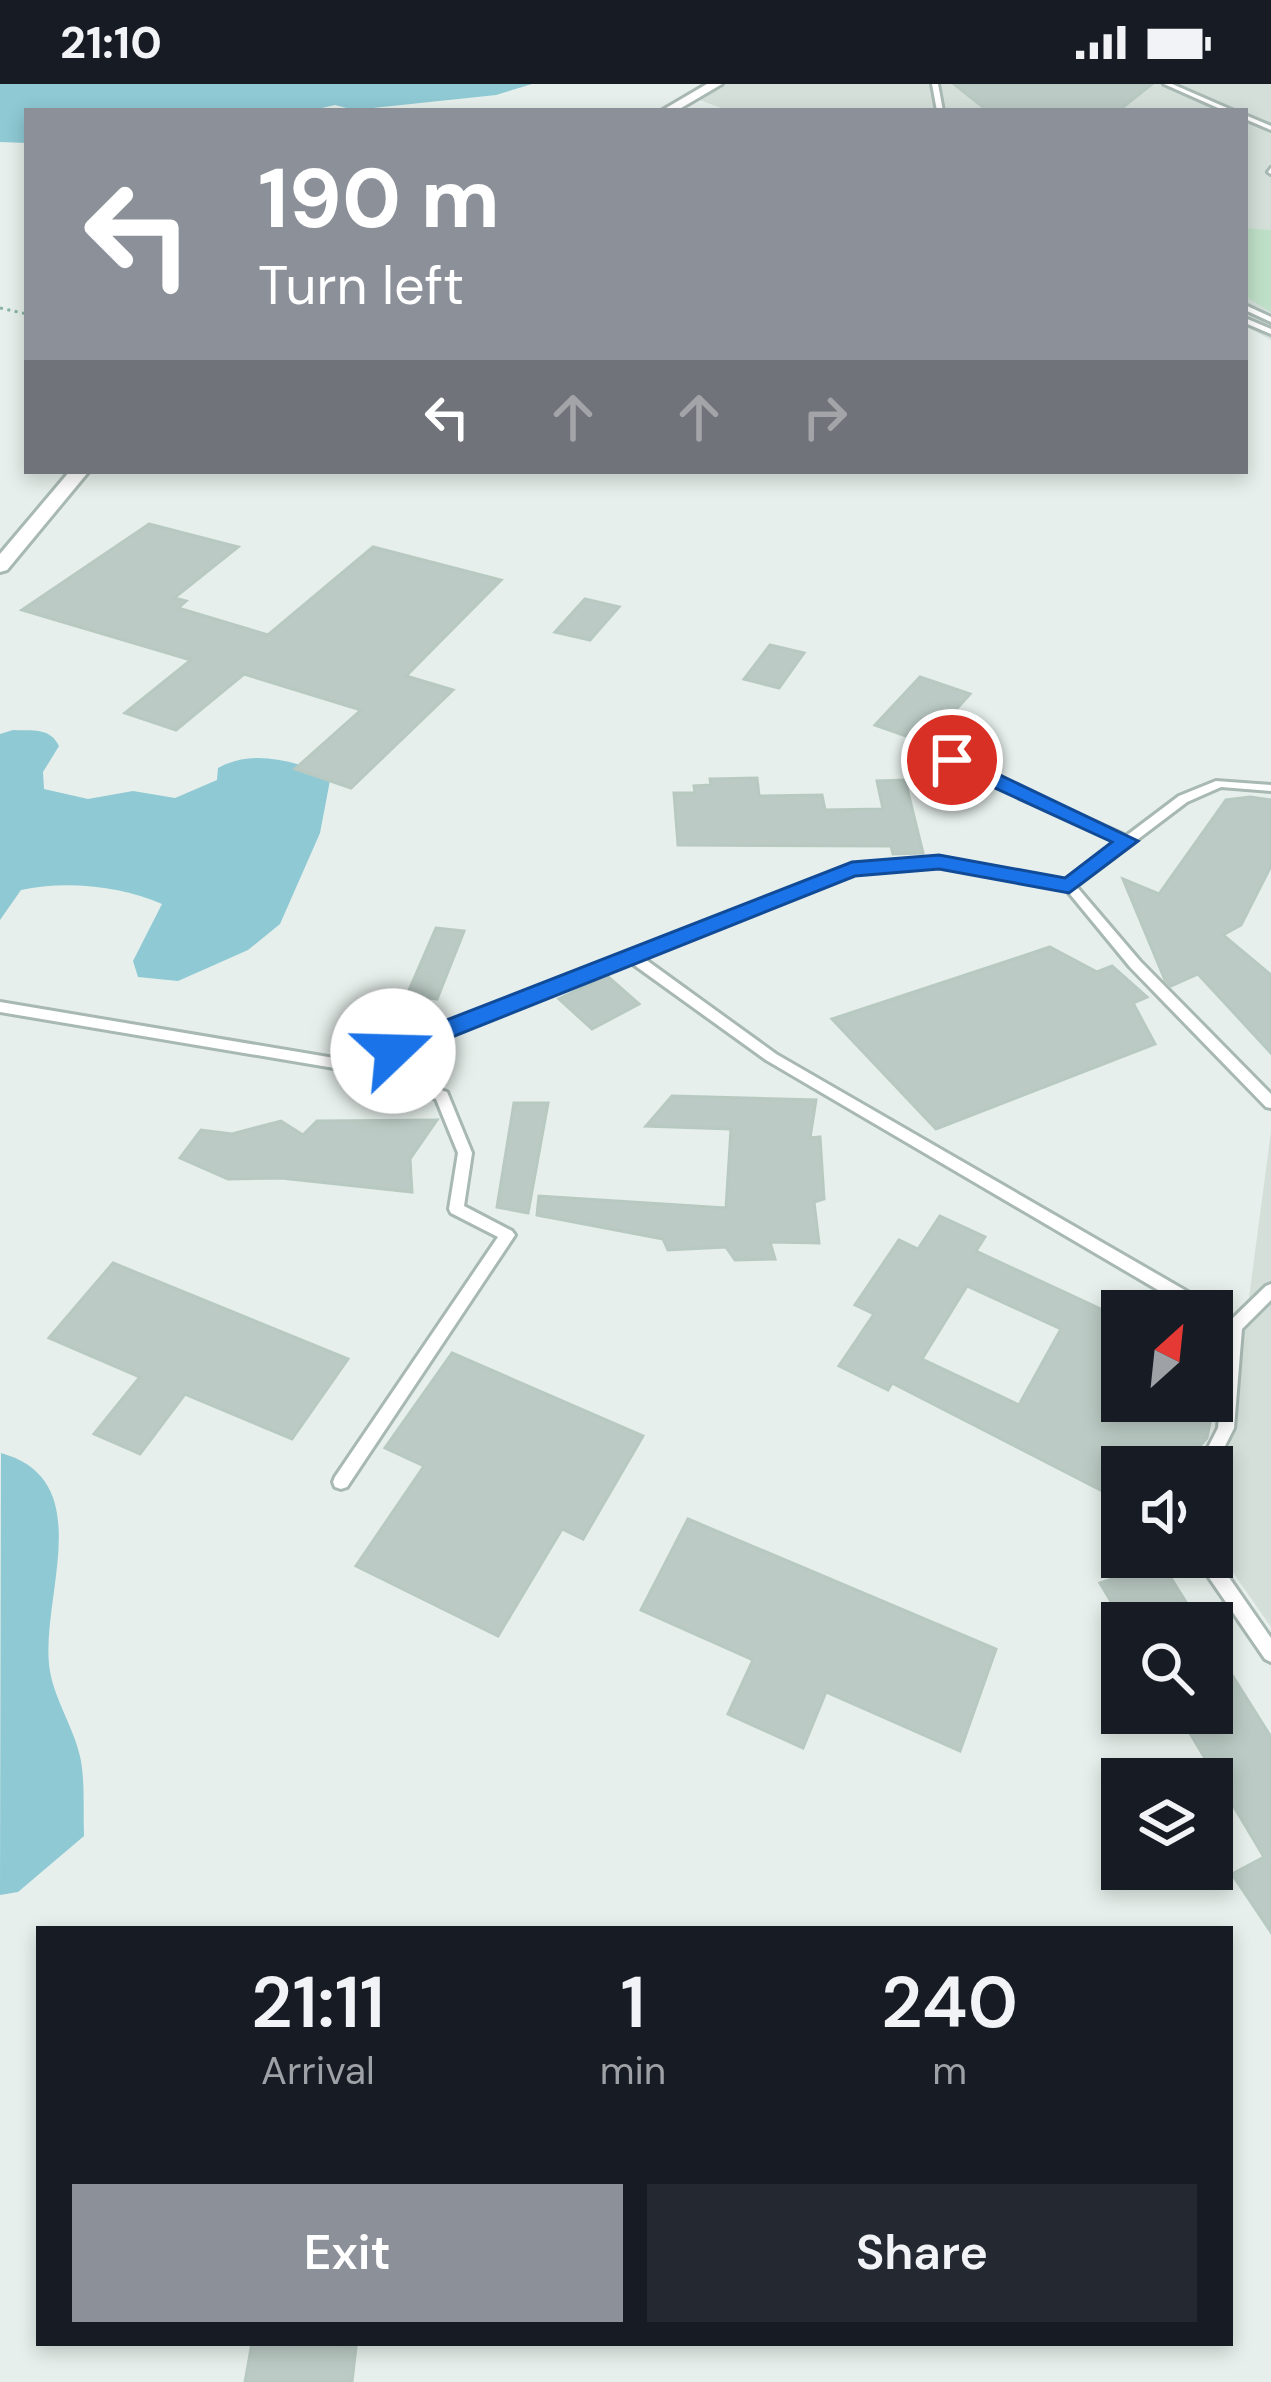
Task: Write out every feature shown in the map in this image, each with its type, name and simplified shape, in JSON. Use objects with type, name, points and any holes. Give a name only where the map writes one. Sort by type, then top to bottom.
[{"type":"street","points":[[673,108],[716,84]]},
{"type":"street","points":[[0,566],[78,474]]},
{"type":"street","points":[[0,539],[22,542]]},
{"type":"lane","points":[[1167,84],[1224,108]]},
{"type":"lane","points":[[1182,90],[1185,108]]},
{"type":"lane","points":[[952,760],[1127,841]]},
{"type":"lane","points":[[1069,886],[1183,799],[1220,784],[1271,788]]},
{"type":"lane","points":[[353,1066],[635,959],[852,869],[939,862],[1069,886],[1135,964],[1271,1103]]},
{"type":"lane","points":[[635,959],[771,1057],[1172,1290]]},
{"type":"lane","points":[[0,1007],[353,1066],[442,1096],[465,1153],[456,1209],[507,1235],[341,1482]]},
{"type":"lane","points":[[1217,1446],[1226,1428],[1234,1327],[1271,1290]]},
{"type":"lane","points":[[1219,1578],[1271,1653]]},
{"type":"shaded area","points":[[726,84],[1271,84],[1271,340],[1248,328],[1248,108],[721,108],[697,99]]},
{"type":"shaded area","points":[[1271,1131],[1271,1627],[1233,1572],[1233,1419]]},
{"type":"green space","points":[[1248,228],[1271,230],[1271,312],[1248,298]]},
{"type":"water","points":[[0,84],[532,84],[496,95],[373,108],[24,108],[24,143],[0,142]]},
{"type":"water","points":[[13,730],[46,733],[59,746],[43,772],[44,789],[88,799],[133,791],[175,798],[217,780],[218,768],[246,759],[288,762],[331,775],[320,833],[280,924],[248,950],[178,981],[138,977],[133,961],[162,904],[146,898],[93,886],[38,887],[21,890],[0,920],[0,734]]},
{"type":"water","points":[[1,1453],[31,1467],[48,1487],[57,1513],[49,1664],[81,1761],[84,1836],[18,1892],[0,1895]]},
{"type":"building","points":[[954,84],[1152,84],[1122,108],[984,108]]},
{"type":"building","points":[[149,524],[238,547],[174,598],[186,601],[178,608],[268,635],[373,547],[501,580],[406,676],[453,690],[351,788],[295,769],[361,710],[244,674],[176,730],[125,713],[191,660],[22,610]]},
{"type":"building","points":[[585,599],[619,607],[590,640],[555,632]]},
{"type":"building","points":[[770,645],[804,653],[779,688],[744,679]]},
{"type":"building","points":[[920,677],[970,694],[926,743],[875,725]]},
{"type":"building","points":[[757,778],[759,796],[822,795],[825,810],[883,809],[877,781],[905,780],[923,853],[893,854],[891,846],[678,845],[674,793],[695,793],[694,786],[711,785],[710,779]]},
{"type":"building","points":[[1226,800],[1271,800],[1271,866],[1241,925],[1223,935],[1271,975],[1271,1053],[1198,974],[1171,986],[1165,980],[1123,879],[1159,894]]},
{"type":"building","points":[[436,928],[464,931],[437,999],[407,995]]},
{"type":"building","points":[[1050,947],[1097,972],[1112,966],[1147,997],[1133,1003],[1155,1044],[936,1129],[832,1019]]},
{"type":"building","points":[[607,976],[639,1004],[592,1029],[559,999]]},
{"type":"building","points":[[672,1096],[816,1100],[810,1138],[820,1137],[824,1199],[814,1202],[819,1243],[770,1242],[775,1259],[735,1260],[726,1247],[668,1250],[663,1239],[537,1215],[539,1196],[726,1208],[731,1129],[646,1126]]},
{"type":"building","points":[[514,1103],[548,1103],[528,1213],[497,1207]]},
{"type":"building","points":[[437,1120],[410,1159],[412,1192],[281,1178],[228,1179],[180,1158],[201,1130],[232,1134],[281,1121],[303,1135],[317,1121]]},
{"type":"building","points":[[940,1216],[985,1237],[976,1251],[1101,1309],[1101,1422],[1210,1422],[1207,1438],[1200,1446],[1101,1446],[1101,1490],[892,1383],[888,1390],[839,1366],[874,1314],[855,1305],[899,1240],[918,1249]],"holes":[[[967,1286],[1061,1329],[1019,1405],[922,1359]]]},
{"type":"building","points":[[113,1263],[348,1359],[292,1439],[185,1394],[140,1454],[94,1434],[140,1377],[49,1338]]},
{"type":"building","points":[[452,1353],[643,1436],[583,1539],[562,1529],[498,1636],[356,1566],[424,1466],[385,1448]]},
{"type":"building","points":[[688,1519],[996,1649],[960,1751],[826,1692],[803,1748],[728,1714],[753,1660],[641,1610]]},
{"type":"building","points":[[1115,1578],[1171,1578],[1186,1602],[1111,1602],[1100,1583]]},
{"type":"building","points":[[1233,1676],[1271,1737],[1271,1932],[1233,1875],[1264,1857],[1233,1805],[1233,1758],[1205,1758],[1191,1734],[1233,1734]]},
{"type":"building","points":[[251,2346],[356,2347],[352,2382],[245,2382]]},
{"type":"route","points":[[393,1051],[635,959],[852,869],[939,862],[1069,886],[1127,841],[952,760]]}]
